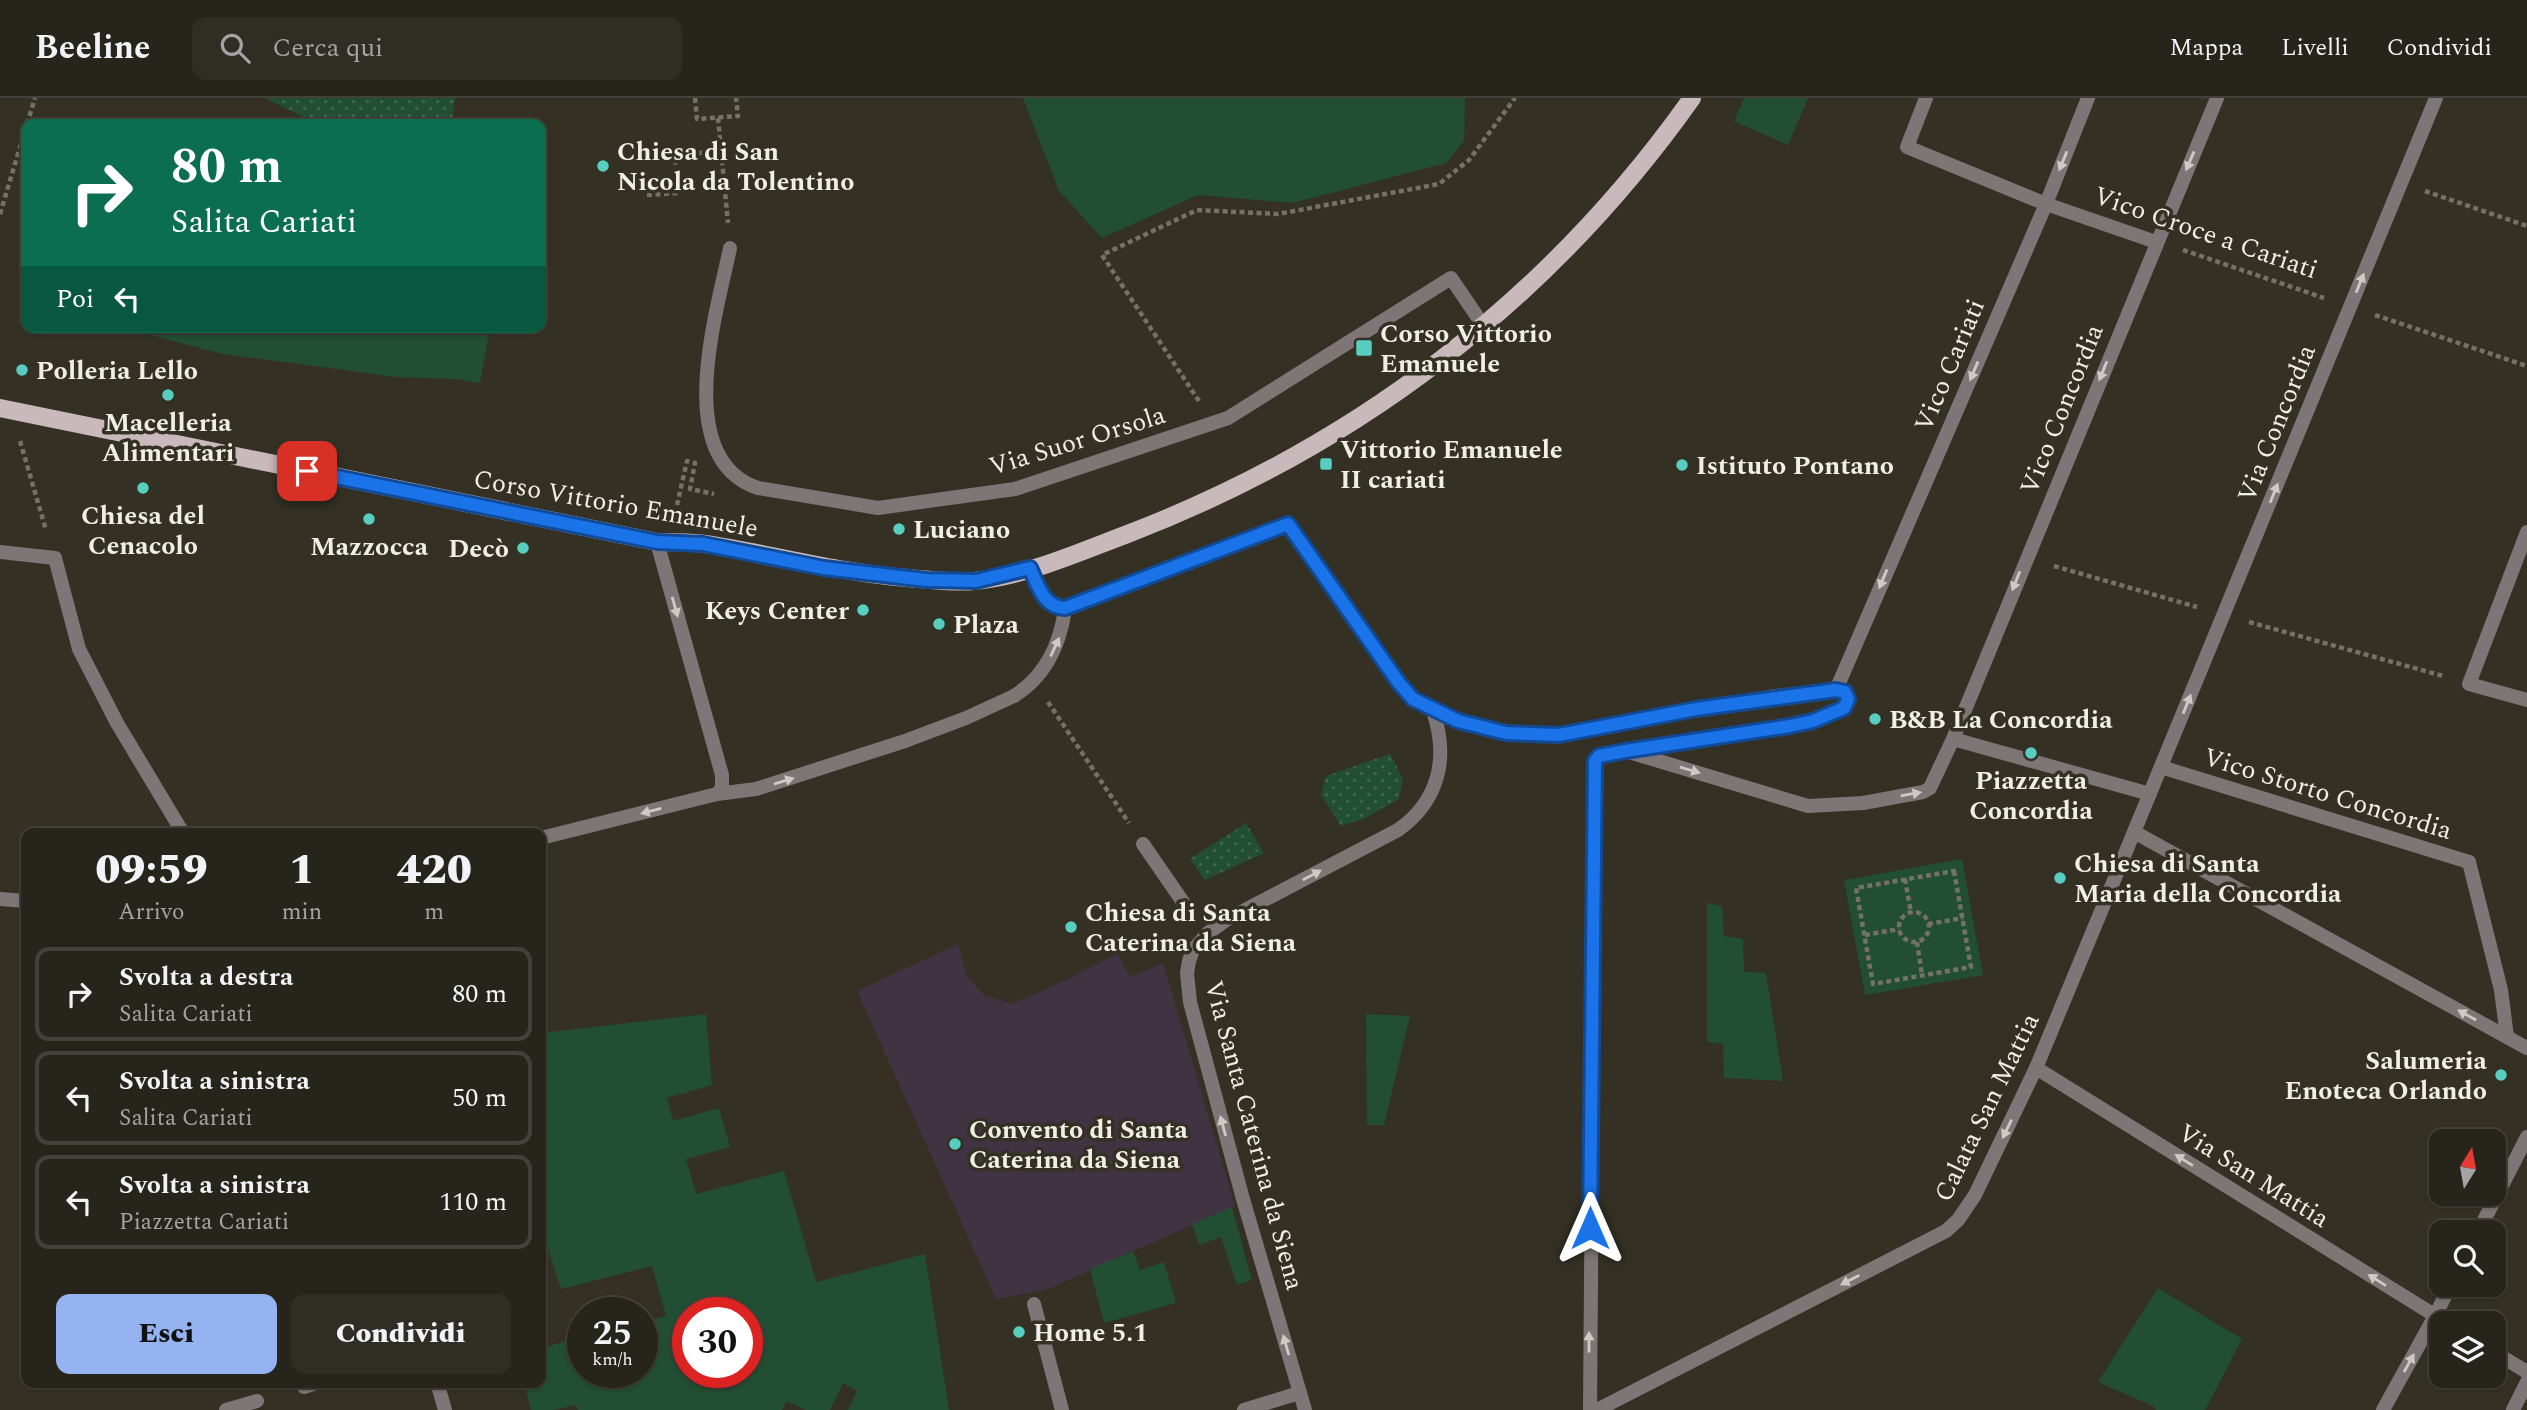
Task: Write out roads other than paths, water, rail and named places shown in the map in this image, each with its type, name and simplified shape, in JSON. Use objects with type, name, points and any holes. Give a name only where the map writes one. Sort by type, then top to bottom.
[{"type":"main road","name":"Corso Vittorio Emanuele","points":[[0,408],[657,542],[703,544],[824,568],[926,580],[976,581],[1030,568],[1145,528],[1212,498],[1312,446],[1382,404],[1435,366],[1543,273],[1587,229],[1642,166],[1692,98]]},
{"type":"street","name":"Vico Croce a Cariati","points":[[1926,98],[1907,147],[2046,204],[2156,242]]},
{"type":"street","name":"Vico Cariati","points":[[1836,690],[2046,204],[2088,98]]},
{"type":"street","name":"Vico Concordia","points":[[1625,751],[1808,806],[1863,803],[1923,793],[1930,788],[1953,739],[2217,98]]},
{"type":"street","name":"Via Concordia","points":[[2150,794],[2436,98]]},
{"type":"street","name":"Via Suor Orsola","points":[[730,248],[707,358],[708,428],[717,452],[734,477],[743,483],[758,488],[878,508],[1015,489],[1228,418],[1451,278],[1483,325]]},
{"type":"street","points":[[1030,568],[1045,599],[1054,606],[1065,608],[1288,524],[1413,699],[1458,721],[1506,733],[1559,735],[1696,709],[1836,690],[1847,695],[1847,704],[1813,721],[1625,751],[1599,756],[1595,761],[1590,1410]]},
{"type":"street","points":[[2527,532],[2469,684],[2527,700]]},
{"type":"street","points":[[657,542],[722,775],[722,788],[718,794]]},
{"type":"street","points":[[0,552],[55,558],[79,649],[117,723],[180,828]]},
{"type":"street","points":[[546,837],[718,794],[756,789],[833,766],[966,718],[1014,696],[1035,681],[1059,639],[1065,608]]},
{"type":"street","name":"Via Santa Caterina da Siena","points":[[1305,1410],[1190,1002],[1187,974],[1189,961],[1199,942],[1226,920],[1398,830],[1412,820],[1431,797],[1439,766],[1439,735],[1433,711]]},
{"type":"street","points":[[1953,739],[2150,794]]},
{"type":"street","name":"Vico Storto Concordia","points":[[2161,767],[2469,862],[2501,990],[2507,1037]]},
{"type":"street","name":"Calata San Mattia","points":[[1597,1410],[1946,1231],[1958,1220],[1975,1195],[2036,1068],[2150,794]]},
{"type":"street","points":[[2134,832],[2527,1048]]},
{"type":"street","points":[[1143,844],[1183,902]]},
{"type":"street","points":[[0,899],[21,901]]},
{"type":"street","name":"Via San Mattia","points":[[2036,1068],[2429,1312]]},
{"type":"street","points":[[2484,1220],[2527,1137]]},
{"type":"street","points":[[1034,1304],[1062,1410]]},
{"type":"street","points":[[2383,1410],[2429,1338]]},
{"type":"street","points":[[2506,1359],[2527,1372]]},
{"type":"street","points":[[2513,1410],[2527,1382]]},
{"type":"street","points":[[439,1388],[445,1410]]},
{"type":"street","points":[[1244,1410],[1299,1393]]},
{"type":"street","points":[[226,1410],[257,1401]]},
{"type":"place","name":"Chiesa di San Nicola da Tolentino","points":[[603,166]]},
{"type":"place","name":"Corso Vittorio Emanuele","points":[[1364,348]]},
{"type":"place","name":"Polleria Lello","points":[[22,370]]},
{"type":"place","name":"Macelleria Alimentari","points":[[168,395]]},
{"type":"place","name":"Vittorio Emanuele II cariati","points":[[1326,464]]},
{"type":"place","name":"Istituto Pontano","points":[[1682,465]]},
{"type":"place","name":"Chiesa del Cenacolo","points":[[143,488]]},
{"type":"place","name":"Mazzocca","points":[[369,519]]},
{"type":"place","name":"Luciano","points":[[899,529]]},
{"type":"place","name":"Decò","points":[[523,548]]},
{"type":"place","name":"Keys Center","points":[[863,610]]},
{"type":"place","name":"Plaza","points":[[939,624]]},
{"type":"place","name":"B&B La Concordia","points":[[1875,719]]},
{"type":"place","name":"Piazzetta Concordia","points":[[2031,753]]},
{"type":"place","name":"Chiesa di Santa Maria della Concordia","points":[[2060,878]]},
{"type":"place","name":"Chiesa di Santa Caterina da Siena","points":[[1071,927]]},
{"type":"place","name":"Salumeria Enoteca Orlando","points":[[2501,1075]]},
{"type":"place","name":"Convento di Santa Caterina da Siena","points":[[955,1144]]},
{"type":"place","name":"Home 5.1","points":[[1019,1332]]}]
